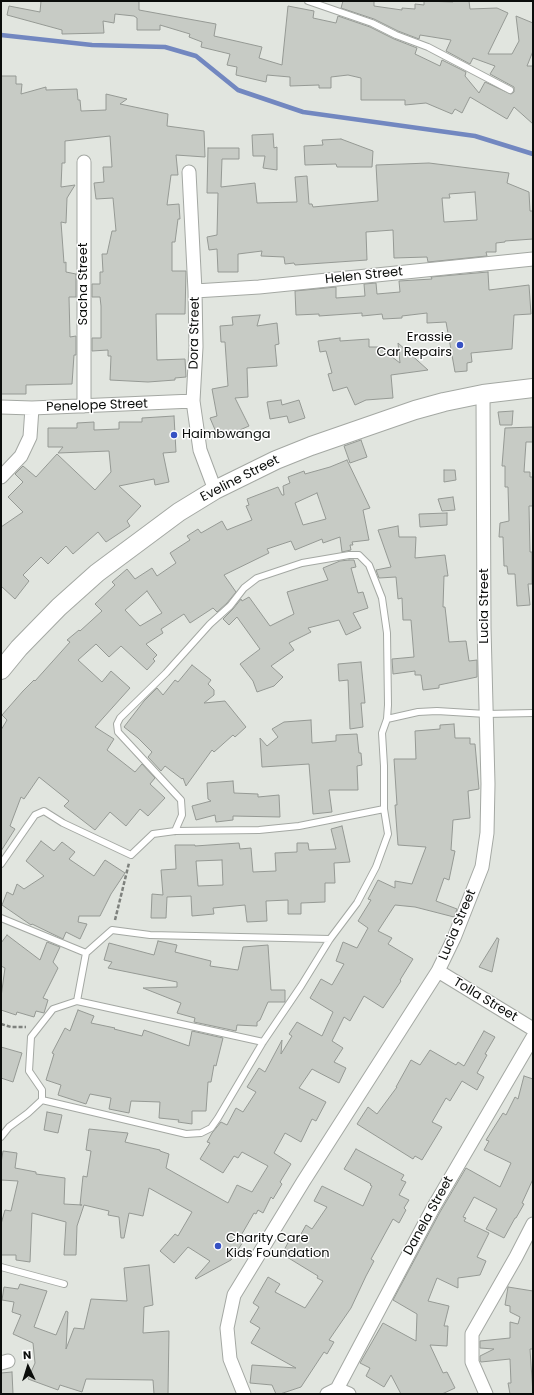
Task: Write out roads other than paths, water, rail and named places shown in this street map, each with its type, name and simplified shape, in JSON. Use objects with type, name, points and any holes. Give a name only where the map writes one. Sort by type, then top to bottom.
[{"type":"street","name":"Sacha Street","points":[[84,162],[84,406]]},
{"type":"street","name":"Dora Street","points":[[189,172],[196,291],[196,347],[193,401],[200,450],[215,490]]},
{"type":"street","name":"Helen Street","points":[[196,291],[259,287],[533,259]]},
{"type":"street","name":"Eveline Street","points":[[1,670],[19,648],[59,607],[97,573],[179,512],[215,490],[276,460],[311,446],[415,410],[483,394],[533,388]]},
{"type":"street","name":"Lucia Street","points":[[244,1394],[230,1359],[228,1328],[234,1295],[303,1182],[438,971],[454,938],[482,867],[487,833],[488,784],[483,394]]},
{"type":"street","name":"Penelope Street","points":[[1,407],[32,408],[193,401]]},
{"type":"street","points":[[1,477],[21,456],[30,437],[32,408]]},
{"type":"street","name":"Tolla Street","points":[[438,971],[533,1029]]},
{"type":"street","name":"Danela Street","points":[[332,1391],[433,1208],[533,1037]]},
{"type":"street","points":[[486,1394],[472,1362],[472,1334],[533,1224]]},
{"type":"street","points":[[332,1391],[349,1394]]},
{"type":"lane","points":[[308,1],[372,23],[396,35],[428,47],[510,90]]},
{"type":"lane","points":[[42,1100],[186,1134],[201,1133],[210,1128],[218,1118],[263,1042],[301,986],[330,939],[357,903],[376,867],[388,834],[384,809],[382,733],[387,720],[388,705],[387,633],[382,598],[369,565],[359,555],[349,555],[302,563],[257,578],[244,588],[230,606],[210,624],[166,673],[120,718],[117,724],[118,732],[181,800],[182,815],[175,831]]},
{"type":"lane","points":[[387,720],[418,712],[437,711],[486,714],[533,713]]},
{"type":"lane","points":[[1,864],[35,815],[44,811],[63,823],[131,855],[154,834],[175,831],[267,829],[299,826],[384,809]]},
{"type":"lane","points":[[1,918],[86,953]]},
{"type":"lane","points":[[78,1001],[86,953],[112,930],[150,935],[330,939]]},
{"type":"lane","points":[[1,1137],[9,1128],[42,1100],[42,1090],[29,1072],[31,1037],[54,1009],[78,1001],[263,1042]]},
{"type":"lane","points":[[1,1267],[64,1284]]},
{"type":"waterway","points":[[1,35],[92,45],[165,47],[196,56],[238,90],[303,112],[475,136],[533,154]]},
{"type":"place","name":"Erassie Car Repairs","points":[[460,345]]},
{"type":"place","name":"Haimbwanga","points":[[174,435]]},
{"type":"place","name":"Charity Care Kids Foundation","points":[[218,1246]]}]
